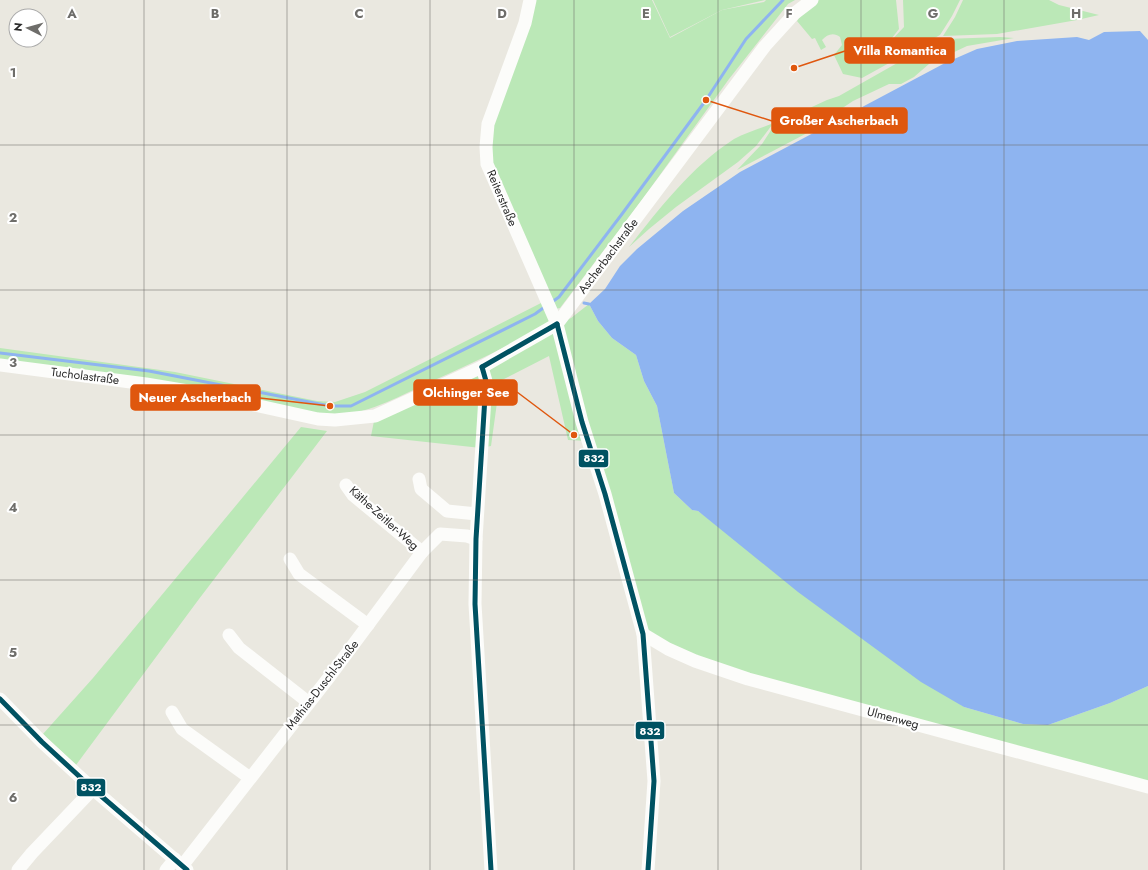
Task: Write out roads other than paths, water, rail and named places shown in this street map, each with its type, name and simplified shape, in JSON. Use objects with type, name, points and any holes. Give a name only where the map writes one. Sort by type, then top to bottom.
[{"type":"street","name":"Reiterstraße","points":[[530,0],[525,23],[488,124],[486,147],[487,164],[557,324],[582,422],[605,494],[643,634],[654,781],[648,870]]},
{"type":"street","name":"Ascherbachstraße","points":[[335,420],[375,416],[482,367],[557,324],[765,46],[795,13],[812,0]]},
{"type":"street","name":"Tucholastraße","points":[[0,365],[200,393],[306,416],[335,420]]},
{"type":"street","points":[[482,367],[486,381],[477,514],[475,604],[491,870]]},
{"type":"street","points":[[419,479],[420,488],[448,511],[477,514]]},
{"type":"street","name":"Käthe-Zeitler-Weg","points":[[346,485],[353,495],[422,552]]},
{"type":"street","name":"Mathias-Duschl-Straße","points":[[166,870],[181,865],[368,625],[422,552],[440,534],[467,536],[476,539]]},
{"type":"street","points":[[290,559],[299,574],[368,625]]},
{"type":"street","name":"Ulmenweg","points":[[643,634],[668,649],[695,661],[748,679],[1148,787]]},
{"type":"street","points":[[229,635],[239,648],[308,702]]},
{"type":"street","points":[[0,699],[42,742],[93,789],[181,865]]},
{"type":"street","points":[[172,712],[182,729],[250,778]]},
{"type":"street","points":[[18,870],[32,853],[93,789]]},
{"type":"water","points":[[1140,31],[1148,40],[1148,686],[1110,703],[1048,725],[1023,724],[964,707],[921,682],[798,592],[698,511],[692,510],[674,493],[657,406],[644,381],[636,355],[612,338],[598,321],[589,304],[605,289],[620,266],[637,249],[683,211],[740,172],[945,63],[977,49],[1017,41],[1077,37],[1089,40],[1104,32]]},
{"type":"waterway","points":[[552,302],[559,297],[622,214],[706,100],[746,39],[783,0]]},
{"type":"waterway","points":[[584,303],[589,304]]},
{"type":"waterway","points":[[0,353],[149,371],[330,406],[351,406],[535,314],[546,306]]},
{"type":"place","name":"Villa Romantica","points":[[794,68]]},
{"type":"place","name":"Großer Ascherbach","points":[[706,100]]},
{"type":"place","name":"Neuer Ascherbach","points":[[330,406]]},
{"type":"place","name":"Olchinger See","points":[[574,435]]}]
